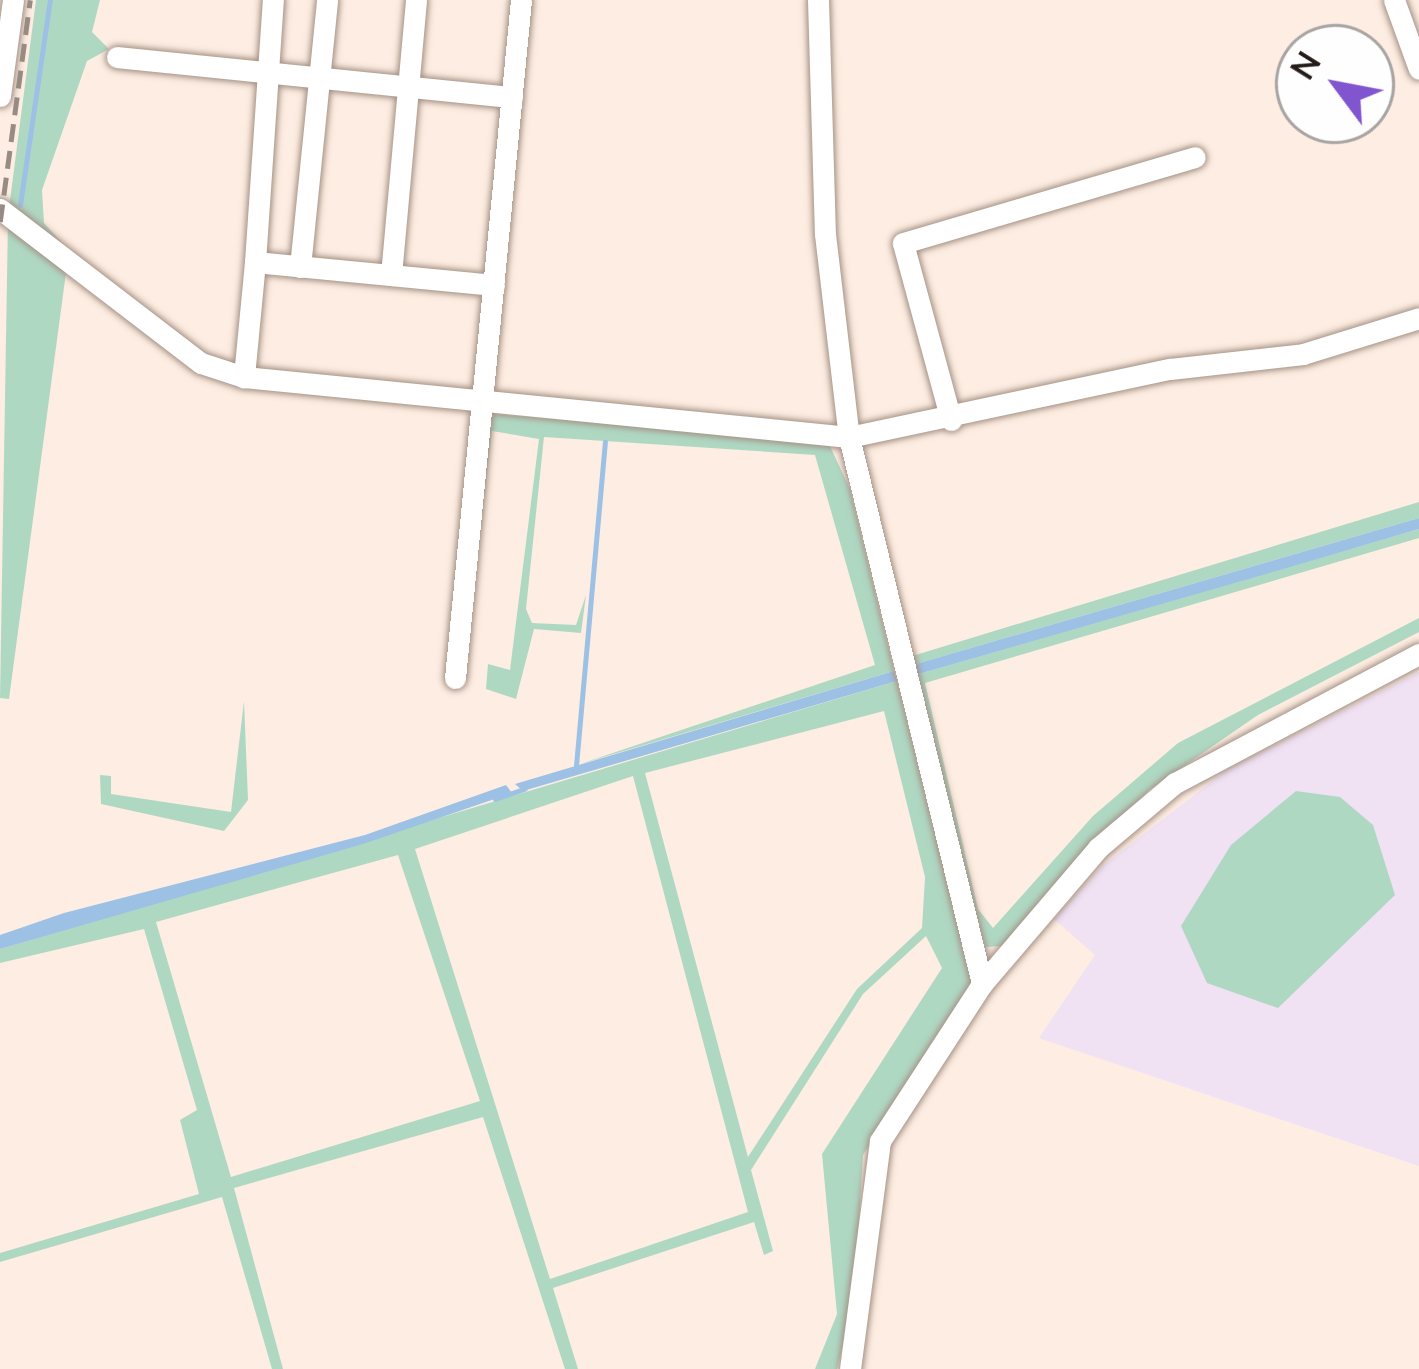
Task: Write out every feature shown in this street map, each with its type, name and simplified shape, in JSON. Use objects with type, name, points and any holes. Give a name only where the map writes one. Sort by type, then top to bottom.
[{"type":"street","points":[[0,96],[13,0]]},
{"type":"street","points":[[244,377],[273,0]]},
{"type":"street","points":[[300,267],[327,0]]},
{"type":"street","points":[[391,275],[416,0]]},
{"type":"street","points":[[455,678],[521,0]]},
{"type":"street","points":[[818,0],[825,234],[849,437],[982,984]]},
{"type":"street","points":[[1394,0],[1419,69]]},
{"type":"street","points":[[117,56],[512,97]]},
{"type":"street","points":[[951,420],[903,243],[1195,157]]},
{"type":"street","points":[[0,209],[201,363],[244,377],[849,437],[951,420],[1170,369],[1303,354],[1419,317]]},
{"type":"street","points":[[255,262],[494,285]]},
{"type":"street","points":[[850,1369],[880,1141],[982,984],[1098,848],[1175,783],[1419,654]]},
{"type":"shaded area","points":[[1419,672],[1419,1166],[1039,1038],[1095,955],[1054,919],[1101,867],[1228,769]]},
{"type":"green space","points":[[36,0],[49,0],[18,213],[51,0],[100,0],[92,32],[109,49],[87,61],[42,190],[44,223],[63,244],[9,208]]},
{"type":"green space","points":[[8,219],[67,265],[9,699],[0,698]]},
{"type":"green space","points":[[494,414],[828,442],[850,489],[894,671],[580,764],[875,665],[815,455],[544,437],[526,609],[532,623],[576,625],[586,595],[581,633],[534,629],[516,699],[486,689],[488,664],[510,670],[539,439],[492,431],[470,617],[486,423]]},
{"type":"green space","points":[[1419,502],[1419,518],[909,666],[909,657]]},
{"type":"green space","points":[[1419,529],[1419,538],[925,683],[978,909],[993,928],[1093,816],[1178,743],[1419,618],[1419,632],[1258,715],[1149,790],[1003,946],[985,947],[912,676]]},
{"type":"green space","points":[[897,681],[972,984],[863,1155],[854,1301],[837,1369],[815,1369],[837,1314],[822,1154],[942,968],[926,936],[863,994],[751,1170],[773,1251],[764,1255],[754,1222],[553,1288],[578,1369],[565,1369],[483,1117],[234,1188],[283,1369],[272,1369],[222,1197],[0,1262],[0,1253],[199,1194],[180,1120],[197,1110],[144,929],[0,963],[0,949]],"holes":[[[884,711],[925,877],[922,928],[857,989],[748,1157],[645,773]],[[633,776],[748,1212],[550,1279],[415,849]],[[398,855],[480,1101],[231,1177],[156,922]]]},
{"type":"green space","points":[[244,701],[248,800],[224,831],[101,804],[100,775],[111,776],[111,794],[231,812]]},
{"type":"green space","points":[[1296,791],[1340,797],[1373,825],[1395,895],[1278,1008],[1207,983],[1181,926],[1231,845]]},
{"type":"water","points":[[1419,518],[1419,529],[912,676],[909,666]]},
{"type":"water","points":[[894,671],[897,681],[523,791],[515,784]]},
{"type":"water","points":[[506,785],[512,793],[363,844],[0,949],[0,935],[64,913],[365,835]]},
{"type":"waterway","points":[[20,205],[50,0]]},
{"type":"waterway","points":[[576,766],[605,442]]},
{"type":"waterway","points":[[495,799],[524,789]]},
{"type":"waterway","points":[[220,882],[255,872]]},
{"type":"railway","points":[[0,222],[30,0]]}]
